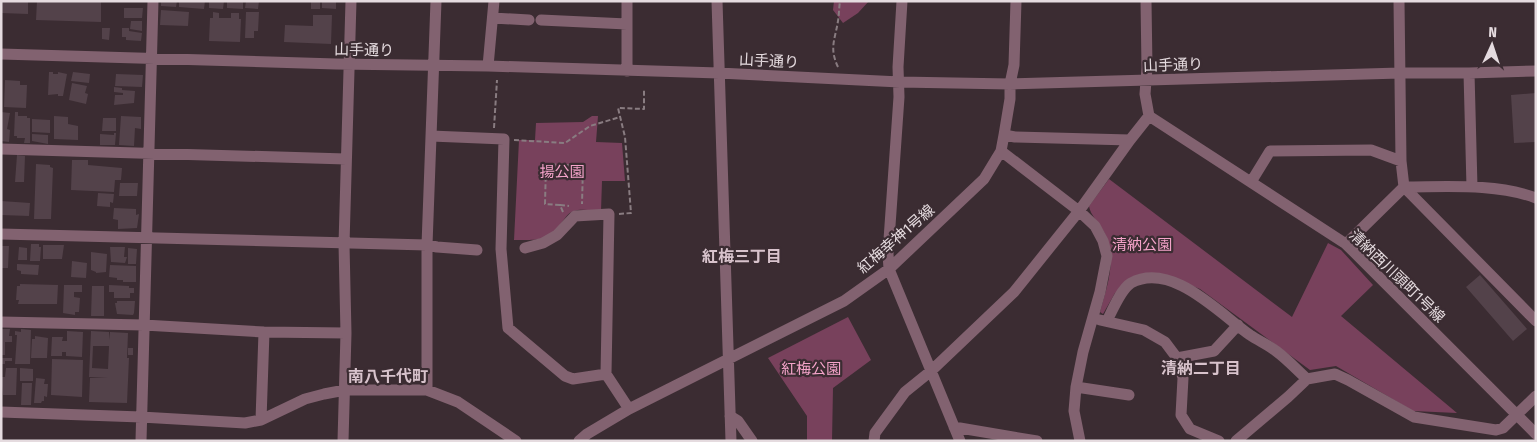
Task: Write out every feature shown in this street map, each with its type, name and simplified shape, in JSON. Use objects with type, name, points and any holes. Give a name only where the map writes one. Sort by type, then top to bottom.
[{"type":"street","points":[[141,441],[154,1]]},
{"type":"street","points":[[343,441],[346,333],[344,244],[350,64],[350,1]]},
{"type":"street","points":[[427,390],[428,245],[436,1]]},
{"type":"street","points":[[488,66],[494,1]]},
{"type":"street","points":[[627,1],[627,71]]},
{"type":"street","points":[[718,1],[731,441]]},
{"type":"street","points":[[902,1],[898,67],[900,82],[888,254],[889,269],[960,441]]},
{"type":"street","name":"紅梅幸神1号線","points":[[579,441],[587,434],[629,409],[730,360],[844,301],[889,269],[984,180],[1001,151],[1004,135],[1014,66],[1016,1]]},
{"type":"street","points":[[874,441],[875,433],[905,392],[931,371],[1014,292],[1079,211],[1149,116],[1145,94],[1146,1]]},
{"type":"street","points":[[1399,1],[1401,160],[1404,187],[1536,321]]},
{"type":"street","points":[[493,18],[529,20]]},
{"type":"street","points":[[541,20],[627,24]]},
{"type":"street","name":"山手通り","points":[[1,54],[488,66],[719,73],[900,82],[1010,84],[1536,71]]},
{"type":"street","points":[[1469,73],[1472,187]]},
{"type":"street","name":"清納西川頭町1号線","points":[[1149,116],[1346,244],[1536,434]]},
{"type":"street","points":[[1004,135],[1015,137],[1130,140]]},
{"type":"street","points":[[431,136],[499,139],[501,249],[508,328],[565,376],[573,379],[606,374]]},
{"type":"street","points":[[1,149],[346,159]]},
{"type":"street","points":[[1251,182],[1270,151],[1371,150],[1401,160]]},
{"type":"street","points":[[1001,151],[1079,211],[1095,226],[1107,256],[1094,319],[1083,352],[1076,387],[1074,411],[1080,441]]},
{"type":"street","points":[[1346,244],[1404,187],[1472,187],[1524,193],[1536,198]]},
{"type":"street","points":[[525,248],[543,243],[557,236],[575,216],[610,214],[606,374],[629,409]]},
{"type":"street","points":[[1,234],[428,245],[477,250]]},
{"type":"street","points":[[1106,321],[1130,284],[1147,279],[1165,279],[1198,294],[1250,335],[1277,351],[1307,379]]},
{"type":"street","points":[[1094,319],[1144,330],[1165,342],[1177,358],[1183,378],[1181,415],[1190,429],[1219,441]]},
{"type":"street","points":[[1,322],[144,325],[264,332],[346,333]]},
{"type":"street","points":[[1177,358],[1214,351],[1238,325]]},
{"type":"street","points":[[261,420],[264,332]]},
{"type":"street","points":[[1236,441],[1307,379],[1335,374],[1414,418],[1497,435],[1536,396]]},
{"type":"street","points":[[1076,387],[1129,395]]},
{"type":"street","points":[[1,412],[245,423],[261,420],[305,399],[345,390],[427,390],[458,402],[516,441]]},
{"type":"street","points":[[730,416],[738,421],[752,441]]},
{"type":"street","points":[[954,428],[1037,441]]},
{"type":"path","points":[[838,67],[834,58],[832,43],[838,21],[840,1]]},
{"type":"path","points":[[497,80],[499,139],[565,143],[590,126],[620,116]]},
{"type":"path","points":[[610,214],[631,213],[625,137],[618,108],[644,109],[644,89]]},
{"type":"path","points":[[575,206],[544,204],[546,164],[583,166],[582,207]]},
{"type":"path","points":[[560,205],[567,223]]},
{"type":"green space","points":[[834,1],[869,1],[858,13],[843,23],[833,10]]},
{"type":"green space","name":"揚公園","points":[[592,116],[598,116],[596,142],[622,143],[625,181],[602,181],[601,211],[574,211],[550,235],[533,240],[514,240],[519,140],[535,140],[536,123],[583,122]]},
{"type":"green space","name":"清納公園","points":[[1109,179],[1292,317],[1328,243],[1341,250],[1373,285],[1341,316],[1457,413],[1413,411],[1336,366],[1310,370],[1200,289],[1163,274],[1115,293],[1103,314],[1100,312],[1110,272],[1110,252],[1104,232],[1091,213],[1089,206]]},
{"type":"green space","name":"紅梅公園","points":[[848,317],[871,360],[833,388],[832,441],[807,441],[807,416],[768,358]]},
{"type":"building","points":[[1,1],[28,1],[28,14],[1,13]]},
{"type":"building","points":[[37,1],[101,1],[101,22],[36,20]]},
{"type":"building","points":[[161,1],[177,1],[176,7],[161,6]]},
{"type":"building","points":[[179,1],[205,1],[204,9],[179,7]]},
{"type":"building","points":[[209,1],[224,1],[223,9],[209,8]]},
{"type":"building","points":[[227,1],[243,1],[243,9],[227,8]]},
{"type":"building","points":[[246,1],[259,1],[258,9],[245,8]]},
{"type":"building","points":[[311,1],[320,1],[320,9],[311,9]]},
{"type":"building","points":[[322,1],[336,1],[336,9],[322,8]]},
{"type":"building","points":[[124,8],[143,8],[142,18],[124,18]]},
{"type":"building","points":[[161,10],[189,12],[188,26],[160,25]]},
{"type":"building","points":[[213,12],[219,13],[219,18],[231,18],[231,13],[239,13],[239,19],[241,19],[240,42],[209,41],[210,18],[213,18]]},
{"type":"building","points":[[246,12],[259,12],[258,31],[254,31],[254,38],[245,38]]},
{"type":"building","points":[[313,15],[332,15],[331,44],[284,42],[285,25],[313,26]]},
{"type":"building","points":[[131,21],[142,21],[142,31],[130,29]]},
{"type":"building","points":[[102,28],[110,28],[109,40],[102,39]]},
{"type":"building","points":[[122,28],[129,28],[129,31],[142,33],[141,41],[126,40],[126,37],[122,37]]},
{"type":"building","points":[[49,72],[53,72],[53,74],[58,74],[58,72],[67,74],[63,96],[58,96],[58,94],[48,95]]},
{"type":"building","points":[[73,72],[90,74],[89,83],[71,81]]},
{"type":"building","points":[[116,74],[143,75],[142,87],[115,86]]},
{"type":"building","points":[[5,80],[20,81],[20,85],[27,85],[26,108],[4,107]]},
{"type":"building","points":[[72,83],[87,86],[85,93],[88,94],[86,104],[69,100]]},
{"type":"building","points":[[114,87],[135,91],[134,103],[114,105],[115,95],[123,95],[123,93],[114,92]]},
{"type":"building","points":[[1536,93],[1536,142],[1514,143],[1511,95]]},
{"type":"building","points":[[1,112],[10,113],[7,129],[10,130],[9,142],[1,141]]},
{"type":"building","points":[[15,112],[18,112],[18,116],[30,118],[30,143],[24,143],[25,138],[14,136]]},
{"type":"building","points":[[54,116],[68,117],[68,124],[78,126],[78,140],[54,139]]},
{"type":"building","points":[[121,116],[141,117],[141,129],[135,128],[134,146],[119,145]]},
{"type":"building","points":[[103,118],[116,118],[116,131],[102,131]]},
{"type":"building","points":[[32,119],[50,120],[50,133],[32,132]]},
{"type":"building","points":[[116,133],[115,145],[100,145],[100,134],[114,135]]},
{"type":"building","points":[[32,134],[48,135],[48,144],[32,141]]},
{"type":"building","points":[[17,155],[25,156],[24,182],[15,182]]},
{"type":"building","points":[[72,160],[88,160],[88,165],[122,168],[121,180],[115,180],[114,192],[71,190]]},
{"type":"building","points":[[36,164],[50,165],[53,168],[51,219],[34,219]]},
{"type":"building","points":[[120,183],[138,183],[137,196],[119,196]]},
{"type":"building","points":[[98,193],[114,194],[113,203],[110,202],[110,207],[97,206]]},
{"type":"building","points":[[1,201],[30,203],[29,216],[1,215]]},
{"type":"building","points":[[114,208],[136,209],[136,215],[139,214],[137,228],[118,229],[118,220],[113,219]]},
{"type":"building","points":[[31,244],[39,244],[39,247],[41,247],[40,261],[30,261]]},
{"type":"building","points":[[43,245],[64,245],[62,259],[43,259]]},
{"type":"building","points":[[1,246],[9,246],[8,268],[1,268]]},
{"type":"building","points":[[19,247],[27,248],[27,260],[18,260]]},
{"type":"building","points":[[110,247],[125,247],[124,257],[127,257],[125,263],[111,262]]},
{"type":"building","points":[[128,248],[137,249],[136,264],[128,264]]},
{"type":"building","points":[[91,252],[107,254],[106,272],[96,273],[91,270]]},
{"type":"building","points":[[72,261],[87,263],[86,278],[71,277]]},
{"type":"building","points":[[17,264],[39,265],[38,275],[21,274],[21,271],[17,270]]},
{"type":"building","points":[[110,265],[136,266],[136,282],[123,282],[123,280],[109,277]]},
{"type":"building","points":[[1480,275],[1527,329],[1513,341],[1466,287]]},
{"type":"building","points":[[20,284],[58,285],[57,304],[18,304],[19,300],[16,300],[17,286],[20,286]]},
{"type":"building","points":[[64,285],[82,285],[82,292],[74,292],[74,297],[80,298],[79,312],[75,312],[75,315],[63,313]]},
{"type":"building","points":[[109,285],[129,286],[129,288],[134,288],[134,293],[130,293],[130,298],[114,298],[114,292],[109,292]]},
{"type":"building","points":[[92,286],[104,286],[104,316],[91,316]]},
{"type":"building","points":[[117,301],[135,301],[133,315],[117,314],[115,303]]},
{"type":"building","points":[[1,329],[10,329],[9,336],[12,336],[12,342],[5,342],[5,355],[1,355]]},
{"type":"building","points":[[21,329],[31,330],[30,364],[15,364],[17,335],[15,335],[15,331],[21,332]]},
{"type":"building","points":[[67,331],[83,332],[82,357],[66,356],[66,352],[62,352],[62,356],[51,356],[52,337],[63,337],[62,341],[67,341]]},
{"type":"building","points":[[91,331],[109,332],[109,340],[110,332],[128,333],[127,403],[89,402],[90,378],[108,378],[89,377]],"holes":[[[93,346],[109,346],[108,369],[92,368]]]},
{"type":"building","points":[[35,336],[48,338],[47,358],[31,358],[32,339],[35,339]]},
{"type":"building","points":[[128,348],[133,348],[133,355],[128,355]]},
{"type":"building","points":[[1,358],[12,358],[12,361],[5,361],[5,364],[1,364]]},
{"type":"building","points":[[52,359],[83,360],[82,397],[51,395]]},
{"type":"building","points":[[6,368],[17,368],[16,395],[3,395],[1,377],[5,377]]},
{"type":"building","points":[[20,368],[33,369],[33,381],[20,381]]},
{"type":"building","points":[[36,378],[45,379],[44,384],[48,384],[47,397],[44,396],[44,401],[41,403],[34,403]]},
{"type":"building","points":[[22,383],[32,383],[31,405],[21,405]]},
{"type":"district","name":"紅梅三丁目","points":[[742,256]]},
{"type":"district","name":"清納二丁目","points":[[1201,368]]},
{"type":"district","name":"南八千代町","points":[[388,376]]}]
